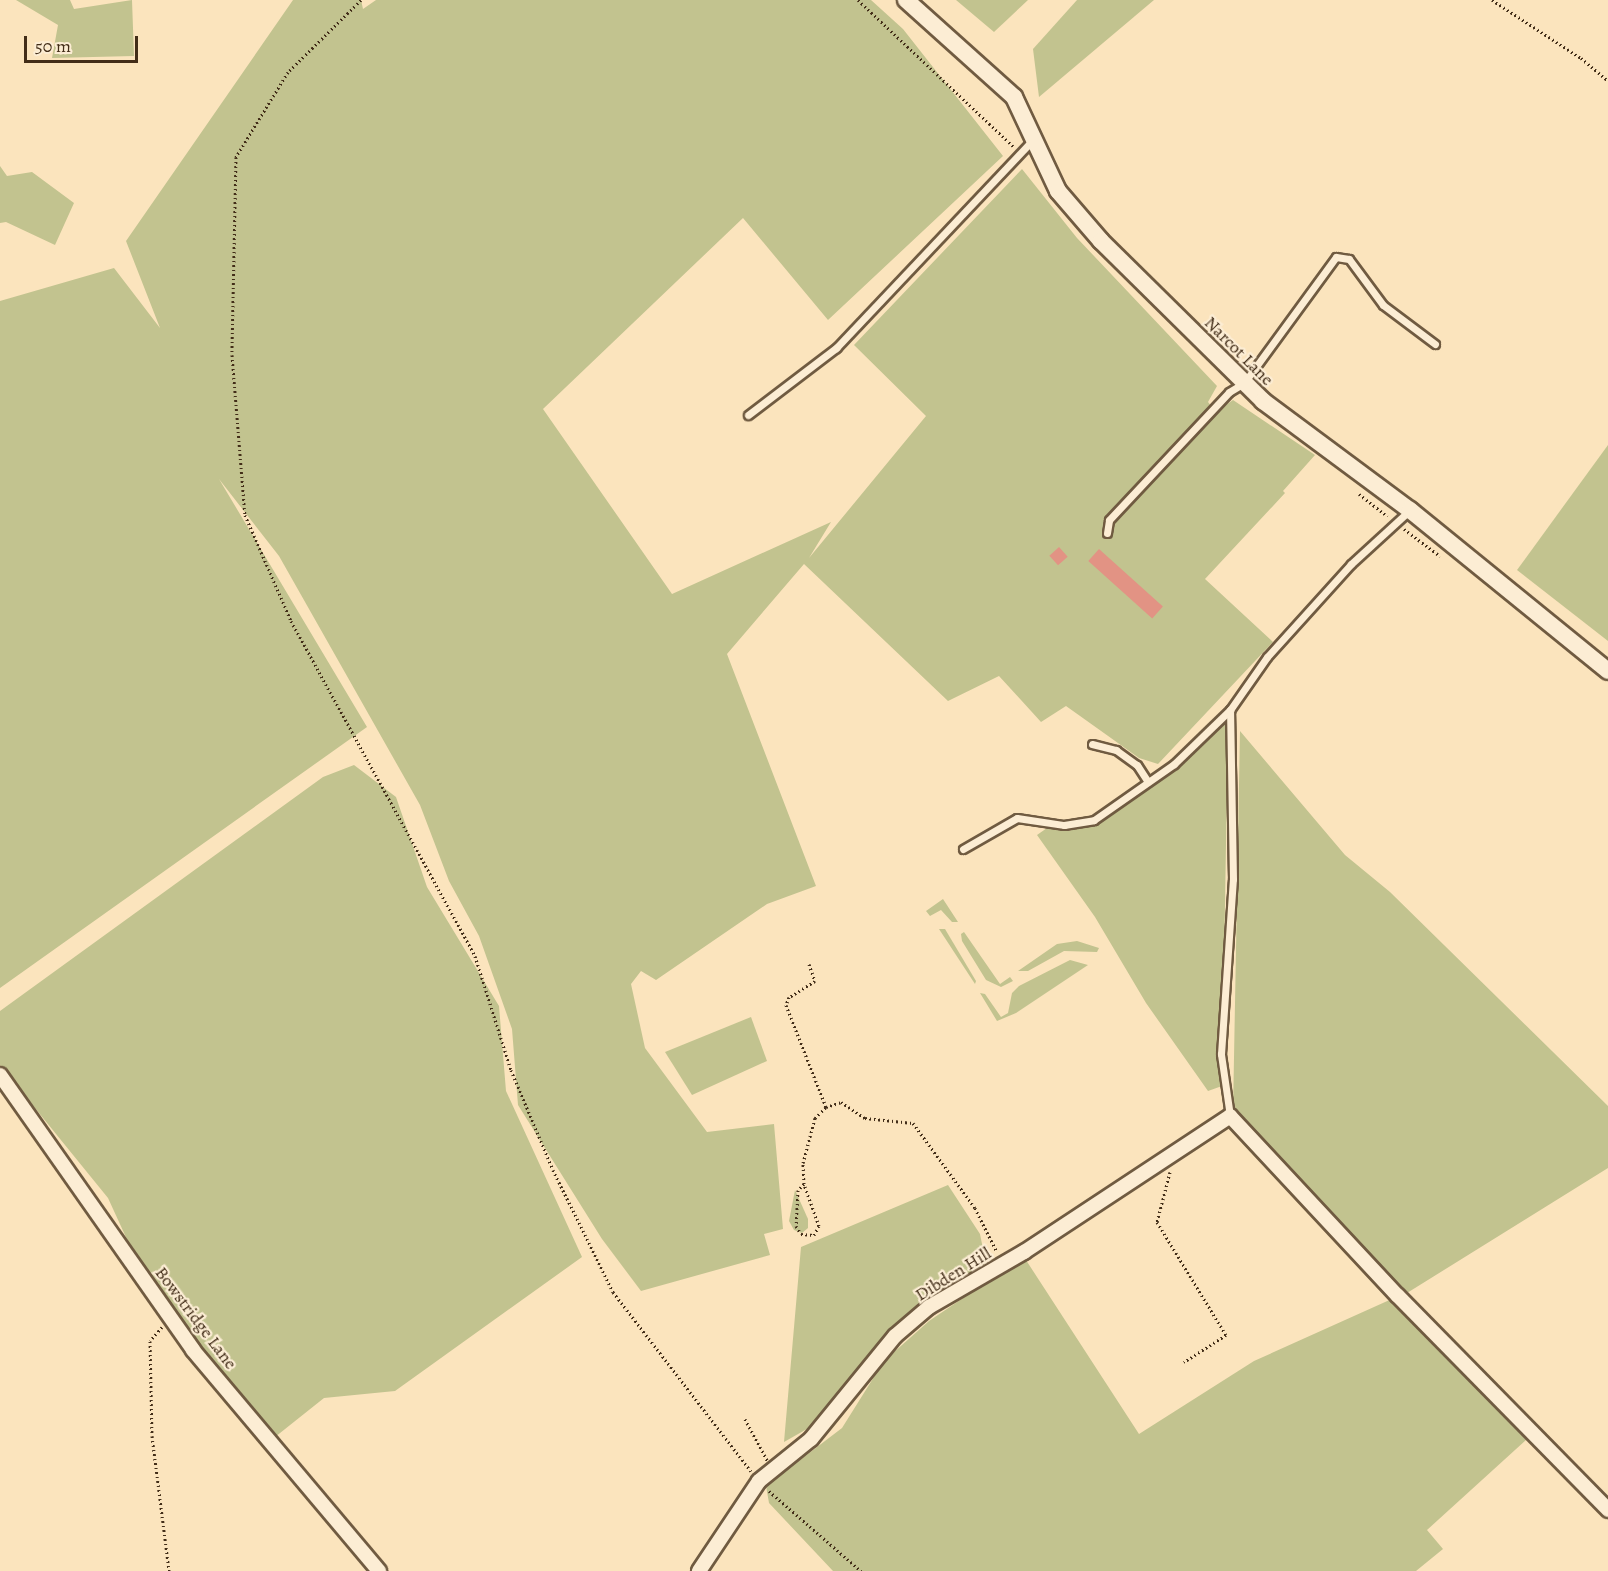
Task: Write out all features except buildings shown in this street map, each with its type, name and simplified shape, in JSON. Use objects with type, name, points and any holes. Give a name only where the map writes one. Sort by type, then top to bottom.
[{"type":"street","name":"Narcot Lane","points":[[906,0],[1014,97],[1058,191],[1101,241],[1244,383],[1263,401],[1410,510],[1608,671]]},
{"type":"street","name":"Bowstridge Lane","points":[[0,1075],[193,1350],[379,1571]]},
{"type":"street","name":"Dibden Hill","points":[[699,1571],[759,1481],[811,1439],[896,1336],[929,1307],[1001,1265],[1230,1116]]},
{"type":"street","points":[[1230,1116],[1398,1296],[1608,1510]]},
{"type":"lane","points":[[748,415],[837,348],[1034,139]]},
{"type":"lane","points":[[1107,533],[1108,520],[1229,392],[1244,383],[1330,262],[1339,256],[1351,261],[1383,305],[1435,344]]},
{"type":"lane","points":[[963,849],[1017,818],[1079,825],[1094,820],[1174,764],[1230,710],[1274,649],[1351,564],[1410,510]]},
{"type":"lane","points":[[1230,710],[1233,879],[1221,1054],[1230,1116]]},
{"type":"lane","points":[[1092,744],[1116,750],[1137,765],[1148,782]]},
{"type":"path","points":[[362,0],[288,72],[236,158],[232,355],[245,515],[291,621],[475,956],[511,1070],[553,1170],[613,1292],[759,1481],[861,1571]]},
{"type":"path","points":[[1492,0],[1581,58],[1608,81]]},
{"type":"path","points":[[808,964],[815,981],[789,997],[786,1005],[826,1107]]},
{"type":"path","points":[[804,1184],[798,1190],[796,1226],[801,1234],[814,1234],[819,1226],[804,1184],[803,1163],[815,1118],[826,1107],[841,1102],[865,1118],[913,1124],[975,1208],[993,1239],[1001,1265]]},
{"type":"path","points":[[1178,1151],[1157,1222],[1226,1335],[1184,1362]]},
{"type":"path","points":[[169,1571],[152,1436],[150,1341],[171,1317]]},
{"type":"path","points":[[745,1419],[772,1469]]},
{"type":"green space","points":[[16,0],[70,0],[74,9],[132,0],[134,56],[52,58],[58,25]]},
{"type":"green space","points":[[293,0],[361,0],[363,9],[376,0],[871,0],[903,29],[1003,156],[828,320],[743,218],[543,409],[672,594],[831,522],[809,558],[926,416],[854,345],[1022,169],[1077,238],[1217,386],[1208,402],[1216,412],[1233,400],[1315,455],[1283,491],[1285,493],[1205,579],[1273,642],[1158,764],[1139,758],[1066,706],[1041,722],[999,676],[948,701],[804,564],[727,654],[816,886],[767,904],[656,980],[641,971],[631,984],[645,1048],[707,1132],[774,1124],[783,1229],[764,1234],[770,1255],[641,1291],[602,1239],[518,1105],[512,1029],[479,936],[449,881],[420,805],[279,556],[219,479],[367,727],[0,988],[0,301],[114,268],[160,328],[126,241]]},
{"type":"green space","points":[[956,0],[1028,0],[994,32]]},
{"type":"green space","points":[[1077,0],[1154,0],[1039,97],[1033,49]]},
{"type":"green space","points":[[0,166],[7,176],[32,172],[74,203],[55,245],[6,222],[0,223]]},
{"type":"green space","points":[[1608,445],[1608,641],[1517,570]]},
{"type":"green space","points":[[1224,719],[1228,724],[1222,1086],[1208,1091],[1146,1003],[1095,917],[1037,835],[1047,828],[1067,831],[1086,827],[1152,784]]},
{"type":"green space","points":[[1240,731],[1345,855],[1390,892],[1608,1106],[1608,1168],[1407,1293],[1233,1112]]},
{"type":"green space","points":[[354,765],[396,797],[427,887],[499,1006],[506,1091],[582,1257],[395,1391],[324,1398],[270,1441],[147,1283],[108,1198],[0,1065],[0,1011],[323,777]]},
{"type":"green space","points":[[943,899],[958,922],[952,922],[941,910],[930,916],[926,911]]},
{"type":"green space","points":[[939,929],[945,929],[976,981],[975,984]]},
{"type":"green space","points":[[964,932],[1000,984],[1010,977],[1013,981],[1001,987],[986,980],[962,941],[961,934]]},
{"type":"green space","points":[[1077,941],[1099,948],[1097,952],[1064,951],[1028,971],[1018,971],[1057,944]]},
{"type":"green space","points":[[1070,960],[1088,965],[1016,1013],[997,1021],[980,993],[985,994],[1001,1017],[1008,1013],[1012,993],[1019,986]]},
{"type":"green space","points":[[751,1017],[767,1061],[692,1095],[665,1052]]},
{"type":"green space","points":[[948,1185],[980,1234],[986,1264],[919,1310],[814,1425],[784,1442],[801,1247]]},
{"type":"green space","points":[[795,1190],[808,1219],[808,1228],[802,1233],[794,1230],[789,1221]]},
{"type":"green space","points":[[1024,1257],[1139,1434],[1254,1361],[1394,1298],[1527,1439],[1427,1530],[1443,1549],[1416,1571],[833,1571],[769,1503],[766,1486],[842,1428],[884,1361],[929,1321]]}]
